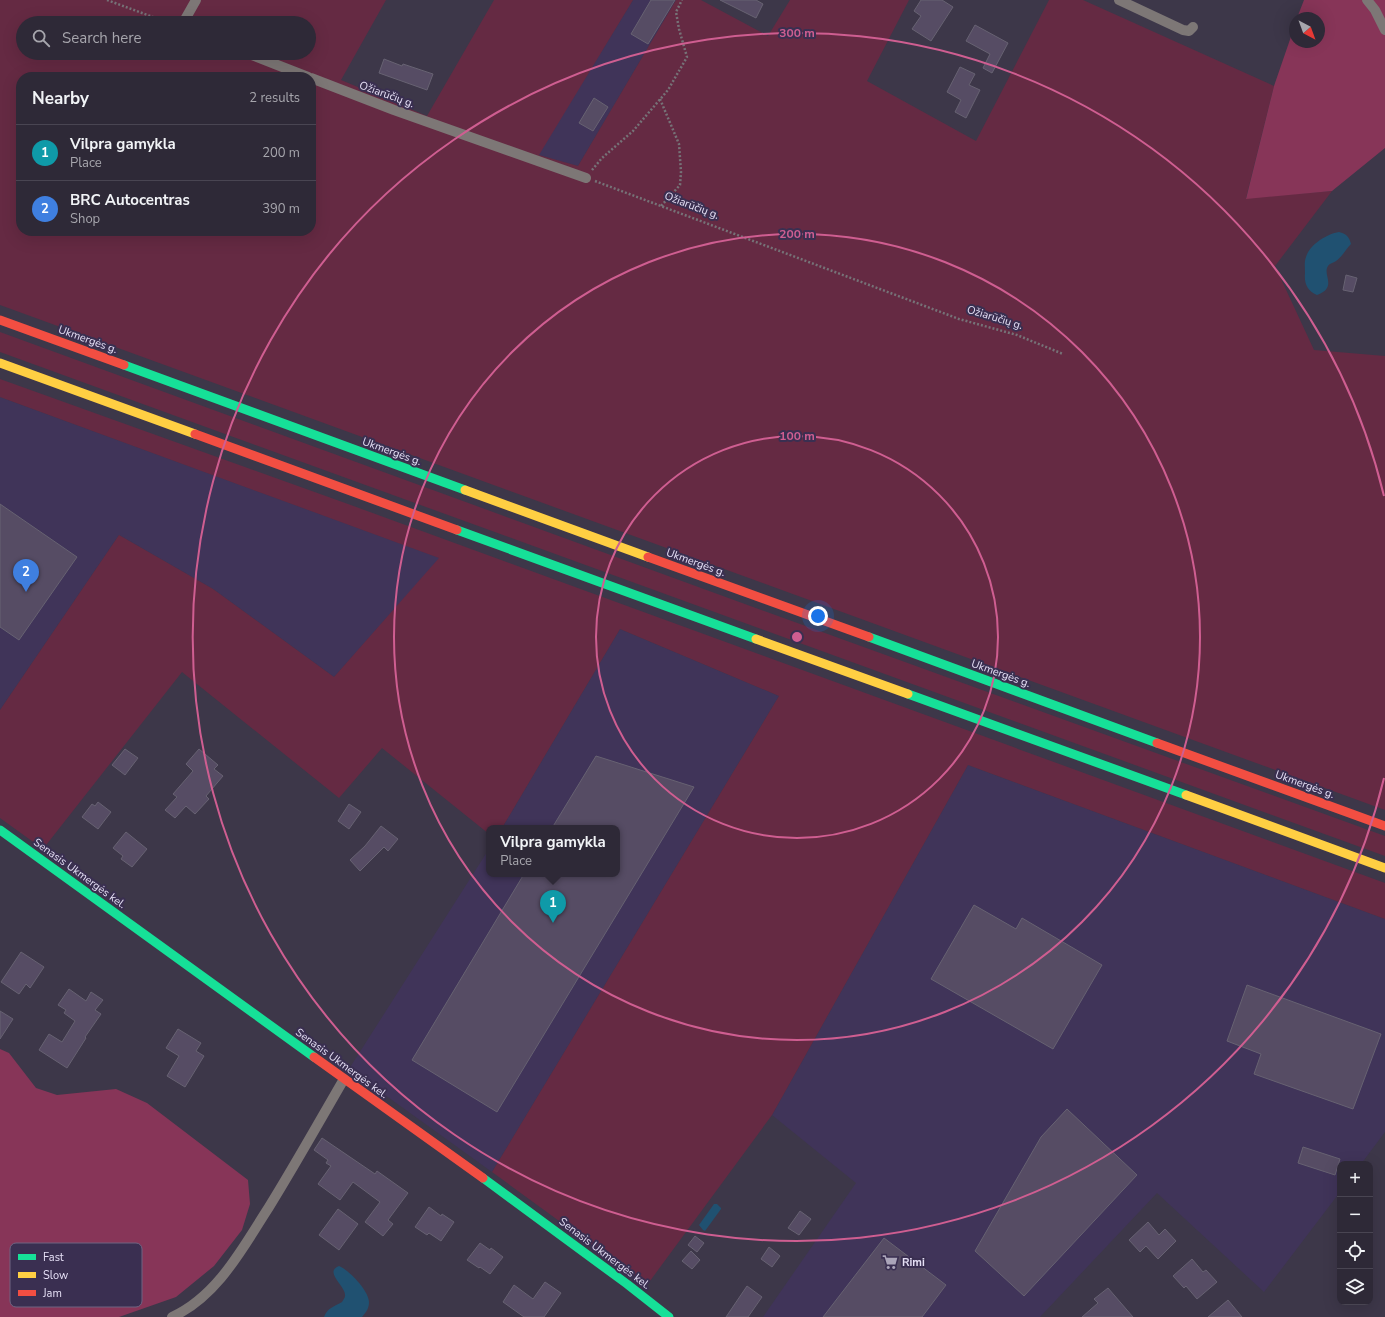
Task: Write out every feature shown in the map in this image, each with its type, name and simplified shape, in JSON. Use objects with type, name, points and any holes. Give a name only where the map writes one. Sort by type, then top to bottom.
[{"type":"main road","name":"Ukmergės g.","points":[[0,320],[1385,826]]},
{"type":"main road","points":[[0,363],[1385,868]]},
{"type":"main road","points":[[0,370],[21,370]]},
{"type":"main road","name":"Senasis Ukmergės kel.","points":[[0,830],[559,1234],[669,1317]]},
{"type":"street","points":[[187,16],[196,0]]},
{"type":"street","points":[[1119,0],[1183,30],[1189,31],[1193,26]]},
{"type":"street","points":[[1367,0],[1375,10],[1385,30]]},
{"type":"street","points":[[265,60],[295,72]]},
{"type":"street","name":"Ožiarūčių g.","points":[[316,80],[394,110],[586,178]]},
{"type":"street","points":[[172,1317],[183,1312],[198,1301],[218,1281],[236,1259],[294,1166],[344,1079]]},
{"type":"path","points":[[107,0],[150,16]]},
{"type":"path","points":[[586,178],[602,158],[633,131],[668,90],[687,57],[676,12],[682,0]]},
{"type":"path","points":[[660,99],[679,144],[682,172],[680,185],[662,206]]},
{"type":"path","name":"Ožiarūčių g.","points":[[586,178],[959,319],[1017,336],[1063,354]]},
{"type":"shaded area","points":[[0,0],[386,0],[341,80],[427,116],[494,0],[633,0],[539,155],[578,166],[676,0],[701,0],[768,36],[790,0],[909,0],[867,81],[976,141],[1049,0],[1083,0],[1274,86],[1246,198],[1332,191],[1275,266],[1314,350],[1385,356],[1385,810],[0,305]]},
{"type":"shaded area","points":[[633,0],[676,0],[578,166],[538,155]]},
{"type":"shaded area","points":[[1304,0],[1385,0],[1385,148],[1332,191],[1246,199],[1274,86],[1289,42],[1289,48],[1325,48],[1325,12],[1299,12]]},
{"type":"shaded area","points":[[0,332],[1385,836],[1385,856],[0,352]]},
{"type":"shaded area","points":[[0,379],[348,504],[1385,883],[1385,919],[968,765],[772,1115],[647,1285],[492,1172],[779,696],[620,629],[504,825],[486,825],[486,832],[382,748],[339,798],[182,672],[43,849],[0,818],[0,710],[119,535],[213,589],[334,677],[439,558],[0,397]]},
{"type":"shaded area","points":[[0,397],[440,558],[334,677],[213,589],[119,535],[0,710]]},
{"type":"shaded area","points":[[620,629],[779,696],[492,1172],[349,1069],[486,854],[486,877],[620,877],[620,825],[504,825]]},
{"type":"shaded area","points":[[968,765],[1385,919],[1385,1132],[1363,1161],[1337,1161],[1337,1196],[1264,1292],[1157,1193],[1040,1317],[763,1317],[856,1183],[772,1115]]},
{"type":"shaded area","points":[[0,1049],[9,1053],[36,1088],[57,1095],[116,1089],[147,1103],[248,1180],[250,1204],[242,1230],[214,1266],[176,1297],[119,1317],[0,1317]]},
{"type":"water","points":[[1339,232],[1347,236],[1351,244],[1335,262],[1328,266],[1327,288],[1317,295],[1309,289],[1306,283],[1306,257],[1311,248],[1320,240]]},
{"type":"water","points":[[714,1204],[717,1204],[721,1209],[705,1231],[699,1225]]},
{"type":"water","points":[[339,1266],[358,1281],[366,1292],[369,1302],[367,1310],[362,1317],[324,1317],[329,1309],[342,1302],[345,1297],[345,1292],[334,1276],[333,1272]]},
{"type":"building","points":[[651,0],[675,0],[648,44],[631,34]]},
{"type":"building","points":[[720,0],[756,0],[763,4],[756,18]]},
{"type":"building","points":[[921,0],[942,0],[953,7],[931,41],[912,29],[921,16],[914,11]]},
{"type":"building","points":[[975,25],[1008,43],[992,73],[983,68],[990,54],[966,41]]},
{"type":"building","points":[[384,59],[402,66],[403,64],[433,74],[427,90],[379,73]]},
{"type":"building","points":[[960,67],[975,74],[969,85],[980,90],[966,118],[955,112],[961,100],[947,92]]},
{"type":"building","points":[[594,98],[608,107],[593,131],[579,123]]},
{"type":"building","points":[[1346,275],[1357,278],[1353,292],[1343,290]]},
{"type":"building","points":[[0,504],[77,557],[19,640],[0,627]]},
{"type":"building","points":[[125,749],[138,758],[125,775],[112,765]]},
{"type":"building","points":[[199,749],[218,765],[214,769],[223,776],[206,796],[209,799],[195,814],[186,806],[175,818],[165,810],[177,797],[173,794],[193,771],[186,764]]},
{"type":"building","points":[[596,756],[694,787],[497,1112],[412,1060],[522,877],[620,877],[620,825],[554,825]]},
{"type":"building","points":[[98,802],[111,812],[98,829],[82,817],[92,804],[95,806]]},
{"type":"building","points":[[349,804],[361,812],[349,829],[338,821]]},
{"type":"building","points":[[381,826],[398,839],[388,851],[384,847],[360,871],[350,860],[365,846]]},
{"type":"building","points":[[126,832],[147,849],[132,867],[121,859],[123,856],[113,848]]},
{"type":"building","points":[[974,905],[1016,929],[1022,918],[1102,965],[1053,1049],[931,979]]},
{"type":"building","points":[[21,952],[44,967],[30,988],[26,984],[19,994],[1,982]]},
{"type":"building","points":[[1247,985],[1381,1034],[1353,1109],[1254,1074],[1261,1054],[1227,1041]]},
{"type":"building","points":[[69,989],[86,1001],[91,992],[103,1000],[95,1010],[101,1014],[85,1037],[86,1038],[67,1068],[39,1050],[49,1034],[62,1042],[75,1021],[64,1013],[66,1010],[58,1005]]},
{"type":"building","points":[[0,1011],[13,1019],[0,1039]]},
{"type":"building","points":[[178,1029],[201,1043],[196,1051],[204,1056],[185,1087],[167,1076],[179,1056],[166,1048]]},
{"type":"building","points":[[1067,1109],[1137,1175],[1024,1296],[975,1251],[1041,1137]]},
{"type":"building","points":[[322,1138],[375,1174],[377,1171],[408,1193],[388,1220],[393,1224],[383,1236],[365,1222],[380,1202],[353,1182],[340,1200],[318,1184],[331,1166],[326,1163],[328,1160],[314,1150]]},
{"type":"building","points":[[1303,1147],[1340,1159],[1339,1161],[1337,1161],[1335,1175],[1298,1163]]},
{"type":"building","points":[[429,1207],[441,1216],[442,1214],[454,1222],[441,1241],[429,1233],[427,1235],[415,1227]]},
{"type":"building","points":[[338,1209],[358,1224],[339,1250],[319,1235]]},
{"type":"building","points":[[800,1211],[811,1219],[799,1235],[788,1228]]},
{"type":"building","points":[[1148,1222],[1159,1235],[1165,1229],[1176,1241],[1158,1259],[1146,1246],[1140,1252],[1129,1240]]},
{"type":"building","points":[[695,1236],[704,1243],[697,1252],[688,1245]]},
{"type":"building","name":"Rimi","points":[[884,1238],[946,1285],[922,1317],[823,1317]]},
{"type":"building","points":[[480,1243],[490,1250],[491,1248],[503,1257],[490,1274],[467,1260]]},
{"type":"building","points":[[769,1247],[780,1256],[772,1267],[761,1259]]},
{"type":"building","points":[[691,1251],[700,1260],[692,1269],[682,1261]]},
{"type":"building","points":[[1192,1259],[1203,1272],[1206,1270],[1217,1282],[1197,1299],[1186,1286],[1184,1288],[1173,1276]]},
{"type":"building","points":[[545,1282],[561,1293],[544,1317],[524,1317],[503,1302],[514,1285],[533,1299]]},
{"type":"building","points":[[747,1286],[762,1297],[748,1317],[726,1317]]},
{"type":"building","points":[[1108,1288],[1133,1317],[1082,1317],[1098,1303],[1094,1299]]},
{"type":"building","points":[[1228,1300],[1242,1317],[1208,1317]]},
{"type":"traffic: fast","points":[[124,365],[465,490]]},
{"type":"traffic: fast","points":[[457,530],[756,639]]},
{"type":"traffic: fast","points":[[869,637],[1157,743]]},
{"type":"traffic: fast","points":[[908,694],[1186,795]]},
{"type":"traffic: fast","points":[[0,830],[314,1057]]},
{"type":"traffic: fast","points":[[483,1178],[627,1284],[669,1317]]},
{"type":"traffic: slow","points":[[0,363],[195,434]]},
{"type":"traffic: slow","points":[[465,490],[648,557]]},
{"type":"traffic: slow","points":[[756,639],[908,694]]},
{"type":"traffic: slow","points":[[1186,795],[1385,868]]},
{"type":"traffic: jam","points":[[0,320],[124,365]]},
{"type":"traffic: jam","points":[[195,434],[457,530]]},
{"type":"traffic: jam","points":[[648,557],[869,637]]},
{"type":"traffic: jam","points":[[1157,743],[1385,826]]},
{"type":"traffic: jam","points":[[314,1057],[483,1178]]},
{"type":"place","name":"BRC Autocentras","points":[[26,592]]},
{"type":"place","name":"Vilpra gamykla","points":[[553,923]]},
{"type":"place","name":"Rimi","points":[[890,1262]]}]
